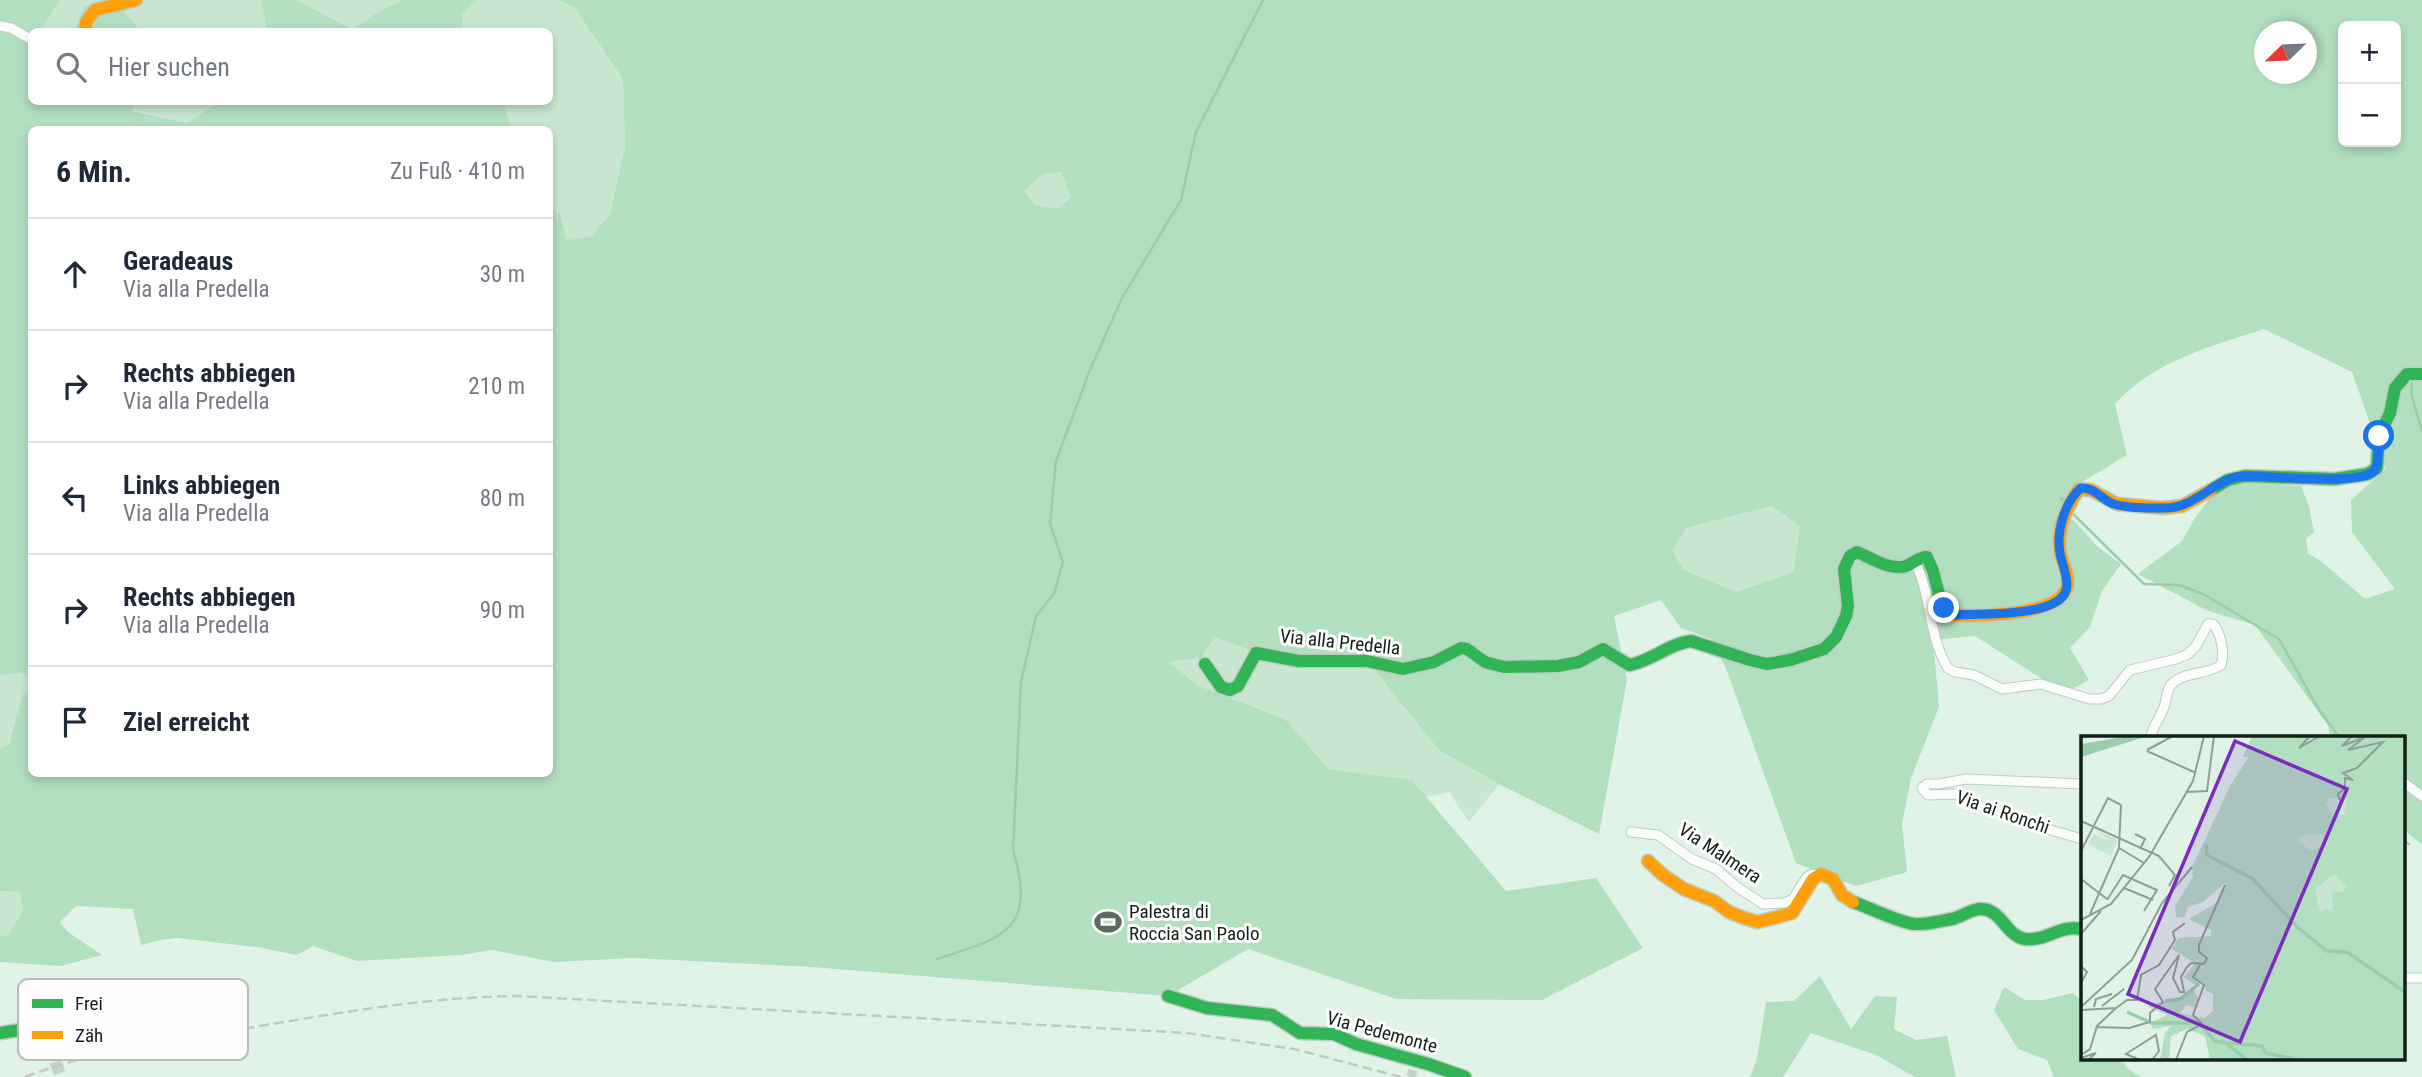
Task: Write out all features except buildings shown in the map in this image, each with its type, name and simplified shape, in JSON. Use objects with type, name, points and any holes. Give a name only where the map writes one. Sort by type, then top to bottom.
[{"type":"street","points":[[85,28],[86,20],[94,7],[136,0]]},
{"type":"street","points":[[0,26],[11,28],[28,38]]},
{"type":"street","points":[[2150,736],[2165,706],[2171,684],[2221,665],[2223,656],[2219,633],[2213,624],[2205,627],[2196,646],[2188,654],[2130,670],[2109,696],[2101,699],[2089,699],[2041,684],[2002,689],[1948,668],[1930,618],[1925,584],[1915,562],[1924,556],[1930,560],[1942,605],[1951,615],[2004,613],[2050,605],[2062,598],[2067,589],[2068,578],[2060,553],[2060,533],[2063,518],[2079,489],[2090,488],[2108,501],[2120,505],[2168,508],[2185,505],[2217,485],[2241,477],[2316,479],[2369,474],[2377,468],[2379,436],[2390,413],[2392,397],[2399,382],[2415,374]]},
{"type":"street","name":"Via alla Predella","points":[[1205,664],[1221,687],[1230,690],[1238,686],[1256,653],[1299,661],[1367,661],[1404,669],[1434,662],[1461,648],[1490,664],[1504,667],[1558,666],[1578,662],[1604,649],[1629,666],[1691,641],[1721,649],[1745,660],[1774,665],[1820,651],[1833,642],[1847,610],[1845,568],[1851,555],[1859,553],[1878,563],[1895,567],[1915,562]]},
{"type":"street","name":"Via ai Ronchi","points":[[2081,784],[1966,779],[1943,784],[1925,784],[1922,788],[1928,795],[1960,795],[1980,806],[2081,839]]},
{"type":"street","points":[[2404,783],[2422,796]]},
{"type":"street","name":"Via Malmera","points":[[1631,832],[1658,835],[1692,859],[1716,869],[1763,904],[1784,903],[1793,899],[1807,877],[1816,875]]},
{"type":"street","points":[[1648,861],[1684,889],[1714,901],[1729,912],[1758,922],[1792,913],[1816,875],[1824,874],[1833,879],[1842,895],[1849,901],[1910,924],[1956,918],[1979,908],[1994,912],[2012,933],[2025,939],[2067,927],[2081,929]]},
{"type":"street","points":[[2404,978],[2422,978]]},
{"type":"street","name":"Via Pedemonte","points":[[1168,996],[1207,1008],[1272,1015],[1300,1032],[1334,1034],[1414,1066],[1465,1077]]},
{"type":"street","points":[[0,1033],[18,1030]]},
{"type":"green space","points":[[0,0],[60,0],[42,28],[28,28],[28,105],[132,105],[133,111],[187,123],[214,105],[504,105],[511,126],[28,126],[28,674],[0,675]]},
{"type":"green space","points":[[60,0],[100,0],[83,8],[75,28],[42,28]]},
{"type":"green space","points":[[100,0],[113,0],[137,28],[76,28],[83,8]]},
{"type":"green space","points":[[113,0],[261,0],[266,28],[137,28]]},
{"type":"green space","points":[[261,0],[296,0],[350,28],[266,28]]},
{"type":"green space","points":[[296,0],[403,0],[350,28]]},
{"type":"green space","points":[[403,0],[475,0],[463,13],[461,28],[354,28]]},
{"type":"green space","points":[[475,0],[558,0],[575,8],[623,79],[625,147],[610,214],[592,236],[567,240],[560,213],[553,210],[553,126],[511,126],[504,105],[553,105],[553,28],[461,28],[463,13]]},
{"type":"green space","points":[[558,0],[2422,0],[2422,845],[2404,830],[2404,736],[2330,736],[2328,725],[2255,625],[2208,611],[2138,574],[2182,541],[2195,518],[2223,481],[2301,486],[2309,506],[2314,532],[2306,539],[2308,554],[2321,561],[2365,599],[2395,589],[2352,532],[2351,500],[2386,469],[2352,372],[2264,329],[2184,357],[2130,389],[2115,404],[2127,455],[2079,484],[2062,508],[2098,547],[2121,564],[2102,591],[2090,627],[2070,648],[2089,680],[2064,693],[1975,636],[1933,640],[1939,707],[1911,778],[1902,824],[1907,872],[1856,886],[1796,863],[1727,671],[1712,639],[1681,628],[1661,600],[1614,616],[1627,680],[1599,834],[1499,784],[1439,750],[1367,661],[1259,653],[1215,638],[1201,658],[1168,662],[1199,686],[1285,719],[1329,769],[1412,780],[1506,891],[1596,878],[1643,948],[1542,1000],[1396,999],[1248,949],[1168,996],[811,967],[633,958],[554,962],[492,950],[460,955],[357,961],[313,946],[297,955],[257,947],[177,938],[141,945],[133,909],[76,906],[60,922],[68,932],[102,955],[60,966],[0,962],[0,936],[8,936],[23,911],[20,892],[0,891],[0,749],[9,744],[22,696],[28,690],[28,777],[553,777],[553,210],[560,213],[567,240],[592,236],[610,214],[625,147],[623,79],[575,8]],"holes":[[[1061,172],[1071,197],[1058,209],[1035,205],[1024,191],[1043,174]],[[1772,506],[1800,526],[1793,572],[1736,592],[1684,570],[1672,551],[1686,528]]]},
{"type":"green space","points":[[132,105],[214,105],[187,123],[132,110]]},
{"type":"green space","points":[[1061,172],[1071,196],[1058,209],[1035,205],[1024,191],[1043,174]]},
{"type":"green space","points":[[1773,506],[1800,526],[1793,572],[1736,592],[1683,570],[1672,551],[1686,528]]},
{"type":"green space","points":[[1215,638],[1259,653],[1367,661],[1439,750],[1499,784],[1469,822],[1449,792],[1426,797],[1412,780],[1329,769],[1285,719],[1199,686],[1167,662],[1201,658]]},
{"type":"green space","points":[[28,673],[28,690],[22,696],[9,744],[0,749],[0,675]]},
{"type":"green space","points":[[0,891],[20,892],[23,912],[8,936],[0,936]]},
{"type":"green space","points":[[1820,976],[1851,1029],[1875,996],[1897,997],[1894,1029],[1916,1040],[1947,1036],[1956,1077],[1915,1077],[1876,1055],[1811,1033],[1783,1077],[1750,1077],[1757,1059],[1766,1002],[1794,1001]]},
{"type":"green space","points":[[2004,987],[2025,1000],[2043,1000],[2073,993],[2081,1000],[2081,1060],[2121,1060],[2127,1068],[2141,1077],[2054,1077],[2047,1060],[2018,1049],[1994,1010]]},
{"type":"waterway","points":[[937,959],[997,936],[1009,927],[1017,914],[1021,898],[1013,850],[1021,682],[1036,616],[1054,594],[1063,562],[1050,523],[1056,461],[1090,370],[1122,298],[1181,200],[1196,132],[1263,0]]},
{"type":"waterway","points":[[2412,380],[2411,393],[2422,431]]},
{"type":"waterway","points":[[2061,498],[2065,504]]},
{"type":"waterway","points":[[2071,512],[2144,584],[2179,585],[2203,594],[2279,639],[2319,710],[2338,736]]},
{"type":"waterway","points":[[2404,841],[2409,844]]},
{"type":"tunnel","points":[[55,1060],[61,1077]]},
{"type":"tunnel","points":[[1411,1077],[1413,1070]]},
{"type":"railway","points":[[248,1028],[382,1007],[450,999],[518,996],[1187,1033],[1294,1049],[1401,1077]]},
{"type":"railway","points":[[25,1077],[79,1060]]},
{"type":"traffic: fast","points":[[2211,490],[2228,480],[2245,476],[2335,479],[2368,474],[2377,468],[2379,436],[2390,413],[2395,388],[2407,374],[2422,374]]},
{"type":"traffic: fast","points":[[1205,664],[1221,687],[1230,690],[1238,686],[1256,653],[1299,661],[1367,661],[1403,669],[1434,662],[1461,648],[1467,649],[1485,662],[1504,667],[1558,666],[1579,662],[1603,649],[1629,665],[1691,641],[1767,664],[1824,649],[1836,637],[1848,606],[1844,569],[1850,556],[1857,552],[1893,567],[1906,566],[1927,557],[1940,598]]},
{"type":"traffic: fast","points":[[1853,902],[1914,924],[1952,919],[1978,909],[1989,910],[2013,933],[2025,939],[2039,938],[2067,929],[2081,929]]},
{"type":"traffic: fast","points":[[1168,996],[1207,1008],[1272,1015],[1300,1033],[1334,1034],[1356,1044],[1465,1077]]},
{"type":"traffic: fast","points":[[0,1033],[18,1030]]},
{"type":"traffic: slow","points":[[85,28],[86,22],[95,10],[136,0]]},
{"type":"traffic: slow","points":[[1940,598],[1951,615],[1979,615],[2015,613],[2049,604],[2060,597],[2068,583],[2059,537],[2066,512],[2079,489],[2091,490],[2117,504],[2162,508],[2182,506],[2211,490]]},
{"type":"traffic: slow","points":[[1648,861],[1684,889],[1714,901],[1729,912],[1758,922],[1792,913],[1813,879],[1821,874],[1833,879],[1842,895],[1853,902]]},
{"type":"place","name":"Palestra di Roccia San Paolo","points":[[1108,922]]},
{"type":"route","points":[[1944,608],[1951,615],[2004,613],[2042,608],[2062,598],[2067,589],[2068,578],[2060,553],[2060,533],[2070,503],[2081,488],[2090,488],[2108,501],[2120,505],[2168,508],[2185,505],[2217,485],[2241,477],[2316,479],[2363,476],[2377,468],[2379,436]]}]
